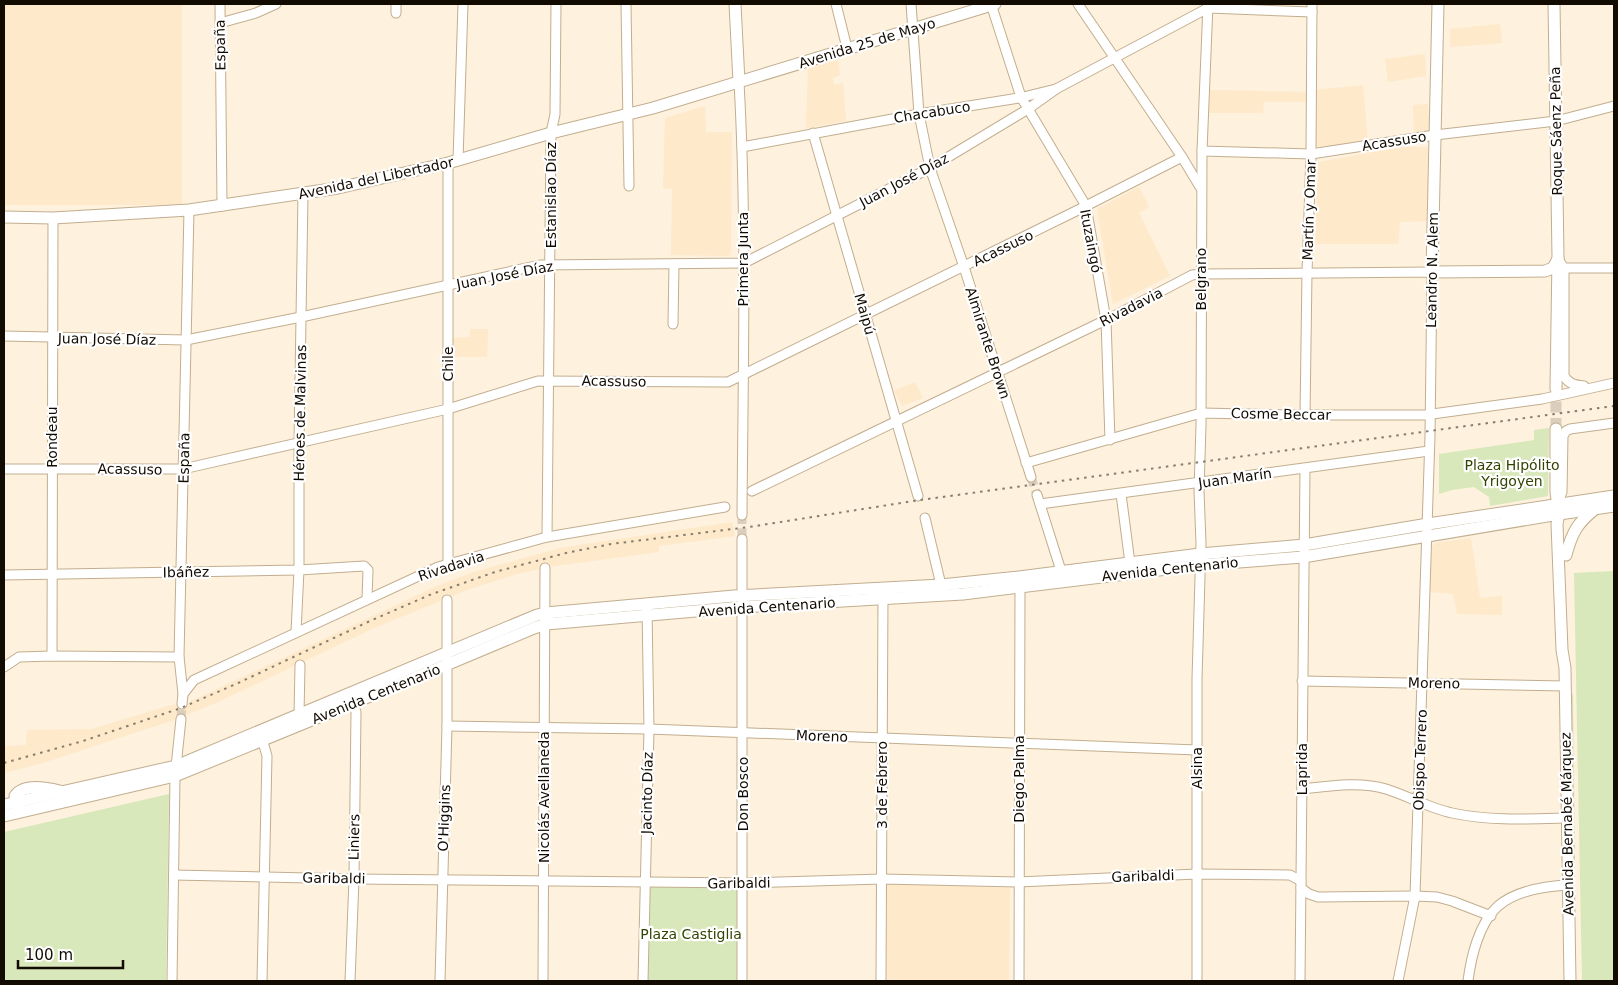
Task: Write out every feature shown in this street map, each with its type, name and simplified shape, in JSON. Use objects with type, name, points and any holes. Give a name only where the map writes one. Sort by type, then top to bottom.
[{"type":"main road","name":"Primera Junta","points":[[735,4],[739,82]]},
{"type":"main road","name":"Avenida 25 de Mayo","points":[[739,82],[993,4]]},
{"type":"main road","name":"Leandro N. Alem","points":[[1432,272],[1438,4]]},
{"type":"main road","name":"Roque Sáenz Peña","points":[[1554,4],[1561,264],[1557,294],[1556,389]]},
{"type":"main road","name":"Avenida del Libertador","points":[[4,218],[52,218],[189,210],[338,188],[453,162],[739,82]]},
{"type":"main road","points":[[1557,294],[1549,275],[1553,268],[1561,264]]},
{"type":"main road","name":"Rivadavia","points":[[1432,272],[1549,275]]},
{"type":"main road","points":[[1556,429],[1558,509]]},
{"type":"main road","points":[[1558,509],[1614,496]]},
{"type":"main road","points":[[1558,509],[1596,509],[1614,506]]},
{"type":"main road","name":"Avenida Centenario","points":[[1304,551],[1428,524],[1558,509]]},
{"type":"main road","name":"Avenida Centenario","points":[[1063,576],[1130,562],[1304,551],[1427,537],[1558,509]]},
{"type":"main road","name":"Avenida Bernabé Márquez","points":[[1558,509],[1564,523],[1566,555],[1569,650],[1565,668]]},
{"type":"main road","name":"Avenida Bernabé Márquez","points":[[1558,509],[1562,650],[1565,668],[1570,981]]},
{"type":"main road","points":[[1566,555],[1574,530],[1596,509]]},
{"type":"main road","name":"Avenida Centenario","points":[[883,594],[940,585],[1020,581],[1200,559]]},
{"type":"main road","name":"Avenida Centenario","points":[[4,816],[18,807],[176,771],[446,660],[534,628],[546,618],[742,601],[883,594],[963,594],[1020,581]]},
{"type":"main road","name":"Avenida Centenario","points":[[261,736],[299,715],[351,698]]},
{"type":"main road","name":"Avenida Centenario","points":[[18,807],[15,796],[20,791],[42,786],[62,792],[176,771]]},
{"type":"main road","name":"Avenida Centenario","points":[[4,805],[18,807]]},
{"type":"street","name":"España","points":[[220,4],[222,206]]},
{"type":"street","points":[[220,23],[266,10],[276,4]]},
{"type":"street","name":"Chile","points":[[448,565],[448,286],[453,162],[463,4]]},
{"type":"street","name":"Estanislao Díaz","points":[[548,537],[548,380],[556,4]]},
{"type":"street","points":[[626,4],[629,186]]},
{"type":"street","points":[[836,4],[847,48]]},
{"type":"street","name":"Almirante Brown","points":[[911,4],[919,114],[930,168],[964,267],[1031,478]]},
{"type":"street","name":"Ituzaingó","points":[[993,4],[1021,98],[1086,206],[1106,320],[1110,440]]},
{"type":"street","points":[[1078,4],[1182,157],[1201,189]]},
{"type":"street","points":[[1208,6],[1312,8]]},
{"type":"street","name":"Chacabuco","points":[[742,147],[919,114],[1021,98],[1056,89],[1208,6]]},
{"type":"street","name":"Belgrano","points":[[1200,559],[1201,189],[1208,6]]},
{"type":"street","name":"Martín y Omar","points":[[1306,415],[1312,8]]},
{"type":"street","name":"Primera Junta","points":[[739,82],[744,263],[742,515]]},
{"type":"street","name":"Juan José Díaz","points":[[4,336],[186,340],[540,265],[744,263],[930,168],[1028,109],[1056,89]]},
{"type":"street","name":"Acassuso","points":[[1202,151],[1311,154],[1435,135],[1556,121],[1614,106]]},
{"type":"street","name":"Maipú","points":[[812,133],[918,496]]},
{"type":"street","name":"Acassuso","points":[[4,469],[183,469],[448,409],[538,381],[728,382],[964,267],[1182,157]]},
{"type":"street","name":"Héroes de Malvinas","points":[[296,632],[300,570],[299,442],[303,194]]},
{"type":"street","name":"España","points":[[182,704],[182,672],[179,657],[189,210]]},
{"type":"street","name":"Rondeau","points":[[52,218],[52,656]]},
{"type":"street","points":[[673,324],[674,264]]},
{"type":"street","points":[[1561,264],[1614,268]]},
{"type":"street","name":"Roque Sáenz Peña","points":[[1561,264],[1564,376],[1568,382],[1574,385],[1591,387]]},
{"type":"street","name":"Rivadavia","points":[[752,491],[897,423],[1192,276],[1201,274],[1432,272]]},
{"type":"street","name":"Leandro N. Alem","points":[[1427,537],[1432,272]]},
{"type":"street","points":[[1542,399],[1549,393],[1552,387],[1549,275]]},
{"type":"street","name":"Cosme Beccar","points":[[1026,463],[1201,413],[1306,415],[1430,414],[1542,399],[1614,383]]},
{"type":"street","points":[[1558,509],[1562,492],[1563,436],[1566,431],[1614,423]]},
{"type":"street","name":"Juan Marín","points":[[1040,504],[1305,469],[1429,450]]},
{"type":"street","points":[[1304,551],[1305,469]]},
{"type":"street","points":[[1121,494],[1130,562]]},
{"type":"street","points":[[1037,495],[1063,576]]},
{"type":"street","name":"Rivadavia","points":[[183,694],[194,680],[438,567],[548,537],[725,508]]},
{"type":"street","points":[[925,518],[940,585]]},
{"type":"street","name":"Obispo Terrero","points":[[1398,981],[1416,896],[1423,683],[1424,579],[1427,537]]},
{"type":"street","points":[[742,538],[742,601]]},
{"type":"street","name":"Laprida","points":[[1300,981],[1304,551]]},
{"type":"street","name":"Alsina","points":[[1197,981],[1197,750],[1200,559]]},
{"type":"street","name":"Ibáñez","points":[[4,575],[300,570],[364,566],[367,567],[367,599]]},
{"type":"street","points":[[545,568],[546,618]]},
{"type":"street","name":"Diego Palma","points":[[1019,981],[1020,581]]},
{"type":"street","name":"3 de Febrero","points":[[881,981],[883,594]]},
{"type":"street","points":[[446,660],[447,600]]},
{"type":"street","name":"Don Bosco","points":[[742,601],[742,981]]},
{"type":"street","name":"Jacinto Díaz","points":[[642,981],[648,729],[647,610]]},
{"type":"street","name":"Nicolás Avellaneda","points":[[543,981],[546,618]]},
{"type":"street","points":[[4,667],[19,657],[179,657]]},
{"type":"street","name":"O'Higgins","points":[[440,981],[447,726],[446,660]]},
{"type":"street","points":[[299,715],[300,665]]},
{"type":"street","points":[[182,672],[186,677],[194,680]]},
{"type":"street","name":"Moreno","points":[[1302,682],[1565,686]]},
{"type":"street","name":"Liniers","points":[[350,981],[354,879],[356,712],[351,698]]},
{"type":"street","points":[[172,981],[176,771],[181,719]]},
{"type":"street","name":"Moreno","points":[[447,726],[742,732],[1197,750]]},
{"type":"street","points":[[261,736],[267,756],[262,981]]},
{"type":"street","points":[[1302,789],[1336,786],[1372,786],[1386,789],[1449,812],[1483,818],[1567,818]]},
{"type":"street","name":"Garibaldi","points":[[174,875],[645,883],[743,883],[882,879],[1018,882],[1197,874],[1290,875],[1309,894],[1318,897],[1416,896],[1437,898],[1452,901],[1490,916]]},
{"type":"street","points":[[1468,981],[1476,946],[1484,926],[1498,906],[1527,891],[1568,885]]},
{"type":"shaded area","points":[[4,4],[182,4],[182,205],[4,205]]},
{"type":"shaded area","points":[[1500,24],[1502,43],[1450,47],[1450,29]]},
{"type":"shaded area","points":[[1425,54],[1426,76],[1388,82],[1385,59]]},
{"type":"shaded area","points":[[838,58],[840,75],[833,78],[834,85],[843,83],[846,121],[806,128],[808,67]]},
{"type":"shaded area","points":[[1363,85],[1368,142],[1316,146],[1315,90]]},
{"type":"shaded area","points":[[1207,90],[1307,92],[1306,102],[1264,102],[1263,113],[1206,113]]},
{"type":"shaded area","points":[[1428,104],[1430,133],[1414,134],[1413,105]]},
{"type":"shaded area","points":[[705,106],[706,132],[732,132],[731,251],[728,256],[671,255],[672,189],[663,189],[665,118]]},
{"type":"shaded area","points":[[1401,147],[1428,148],[1427,221],[1400,222],[1398,244],[1315,244],[1318,162]]},
{"type":"shaded area","points":[[1139,187],[1149,207],[1139,213],[1170,276],[1113,304],[1097,209]]},
{"type":"shaded area","points":[[470,329],[488,329],[487,357],[455,357],[455,347],[451,347],[451,338],[470,337]]},
{"type":"shaded area","points":[[915,382],[923,398],[902,406],[894,391]]},
{"type":"shaded area","points":[[732,522],[735,536],[659,546],[659,552],[548,567],[514,575],[470,589],[374,628],[218,702],[171,721],[43,763],[4,773],[4,746],[26,745],[27,730],[92,729],[171,705],[185,704],[437,586],[477,571],[560,548]]},
{"type":"shaded area","points":[[1471,538],[1480,598],[1502,596],[1502,615],[1457,614],[1453,594],[1429,592],[1432,546],[1435,543]]},
{"type":"shaded area","points":[[886,882],[1010,888],[1009,981],[887,981]]},
{"type":"green space","name":"Plaza Hipólito Yrigoyen","points":[[1549,428],[1548,496],[1490,506],[1489,497],[1474,487],[1439,494],[1439,454],[1534,440],[1534,430]]},
{"type":"green space","points":[[1614,571],[1614,981],[1582,981],[1574,573]]},
{"type":"green space","points":[[1570,694],[1573,694],[1575,871],[1573,871]]},
{"type":"green space","points":[[169,794],[166,981],[4,981],[4,832]]},
{"type":"green space","name":"Plaza Castiglia","points":[[647,886],[737,886],[737,981],[645,981]]},
{"type":"tunnel","points":[[1556,389],[1556,429]]},
{"type":"tunnel","points":[[1031,477],[1037,495]]},
{"type":"tunnel","points":[[742,515],[742,539]]},
{"type":"tunnel","points":[[181,719],[182,704]]},
{"type":"railway","points":[[4,763],[83,741],[181,708],[432,594],[495,572],[566,553],[611,544],[749,527],[920,500],[1614,406]]}]
